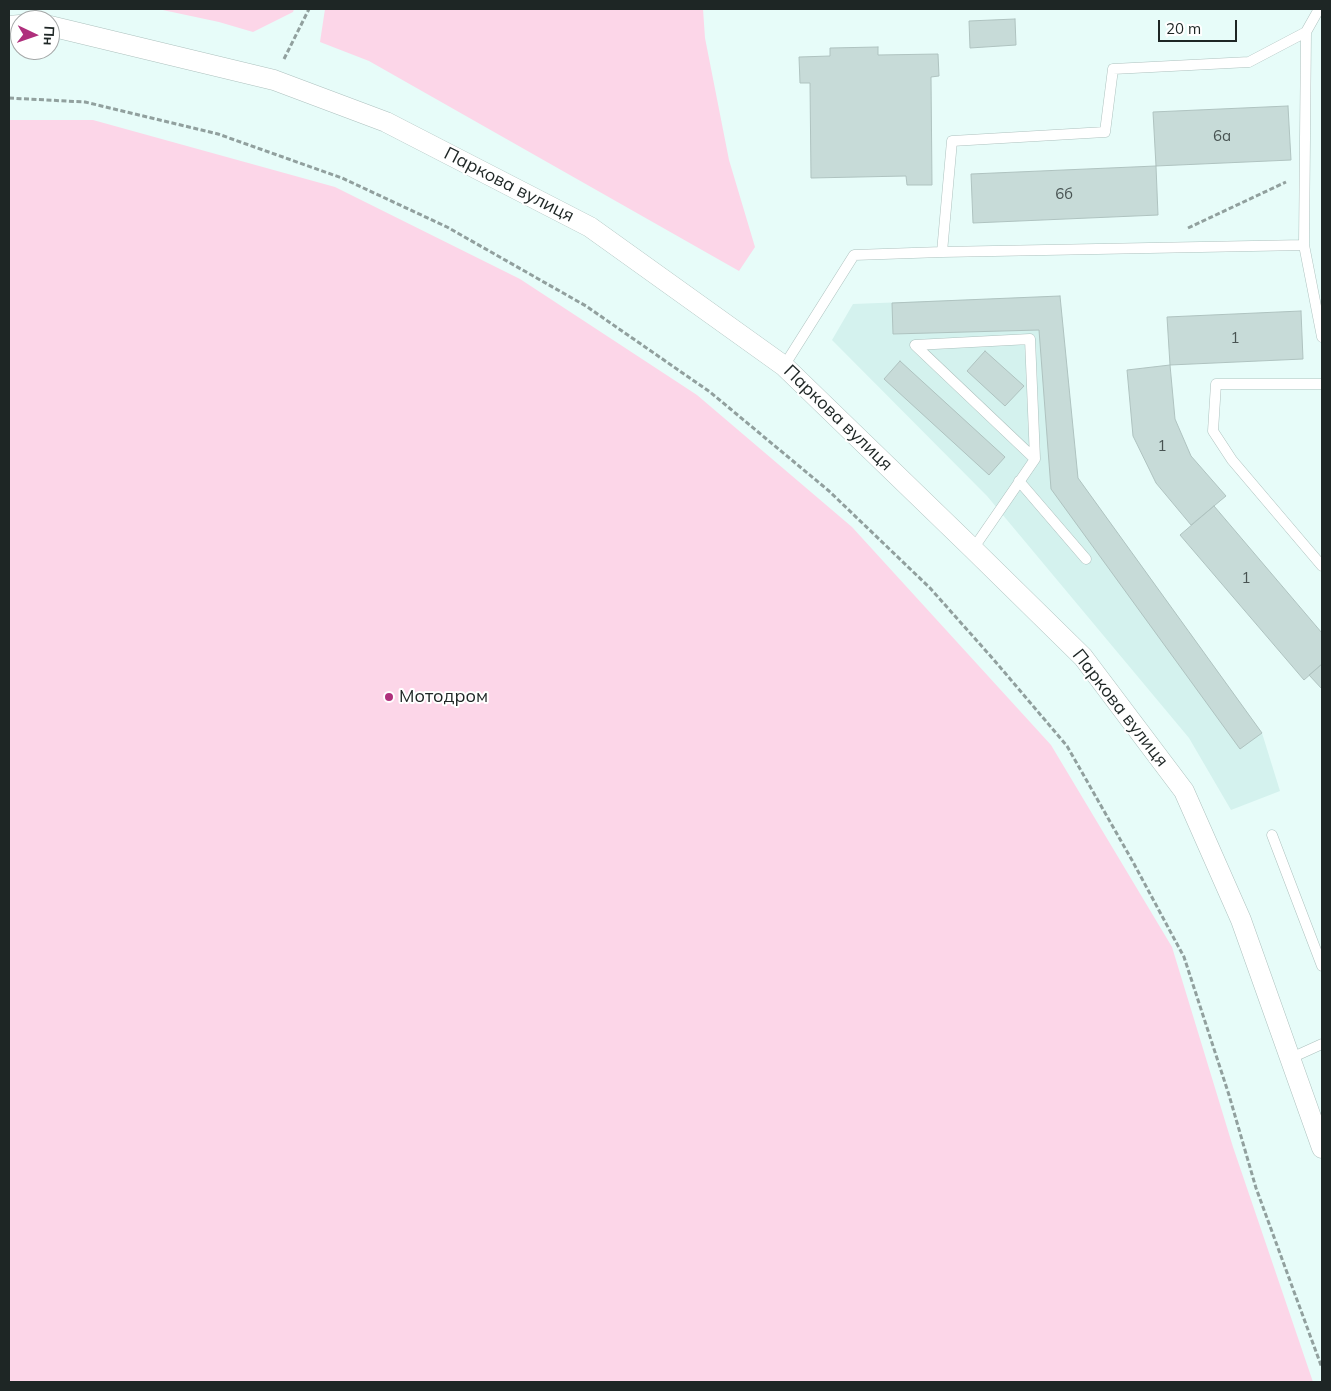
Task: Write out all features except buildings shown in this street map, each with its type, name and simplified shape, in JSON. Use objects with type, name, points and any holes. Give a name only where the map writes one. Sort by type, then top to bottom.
[{"type":"street","name":"Паркова вулиця","points":[[60,28],[274,80],[386,122],[590,227],[784,366],[1083,657],[1184,791],[1241,920],[1322,1148]]},
{"type":"lane","points":[[1319,9],[1306,32],[1304,245],[1322,337]]},
{"type":"lane","points":[[942,252],[952,141],[1105,132],[1113,69],[1249,62],[1306,32]]},
{"type":"lane","points":[[784,366],[854,255],[1304,245]]},
{"type":"lane","points":[[973,549],[1035,459],[1030,339],[915,345],[1035,459]]},
{"type":"lane","points":[[1322,384],[1216,384],[1214,431],[1232,460],[1322,566]]},
{"type":"lane","points":[[1019,481],[1086,559]]},
{"type":"lane","points":[[1272,835],[1322,966]]},
{"type":"lane","points":[[1291,1058],[1322,1044]]},
{"type":"path","points":[[274,80],[309,9]]},
{"type":"path","points":[[9,98],[85,102],[218,134],[342,178],[447,228],[586,306],[710,392],[829,491],[930,588],[1067,746],[1133,862],[1184,958],[1229,1095],[1256,1188],[1322,1368]]},
{"type":"path","points":[[1149,248],[1305,173]]},
{"type":"shaded area","points":[[158,9],[294,9],[293,12],[253,32],[219,22]]},
{"type":"shaded area","points":[[325,9],[703,9],[705,38],[729,160],[755,247],[739,271],[369,61],[320,42]]},
{"type":"shaded area","name":"Мотодром","points":[[9,120],[93,120],[335,187],[520,279],[697,395],[852,527],[1051,745],[1172,947],[1233,1147],[1313,1382],[9,1382]]},
{"type":"shaded area","points":[[1060,296],[1078,478],[1262,733],[1280,791],[1231,810],[1189,738],[987,496],[832,340],[853,304]]},
{"type":"place","name":"Мотодром","points":[[389,697]]}]
